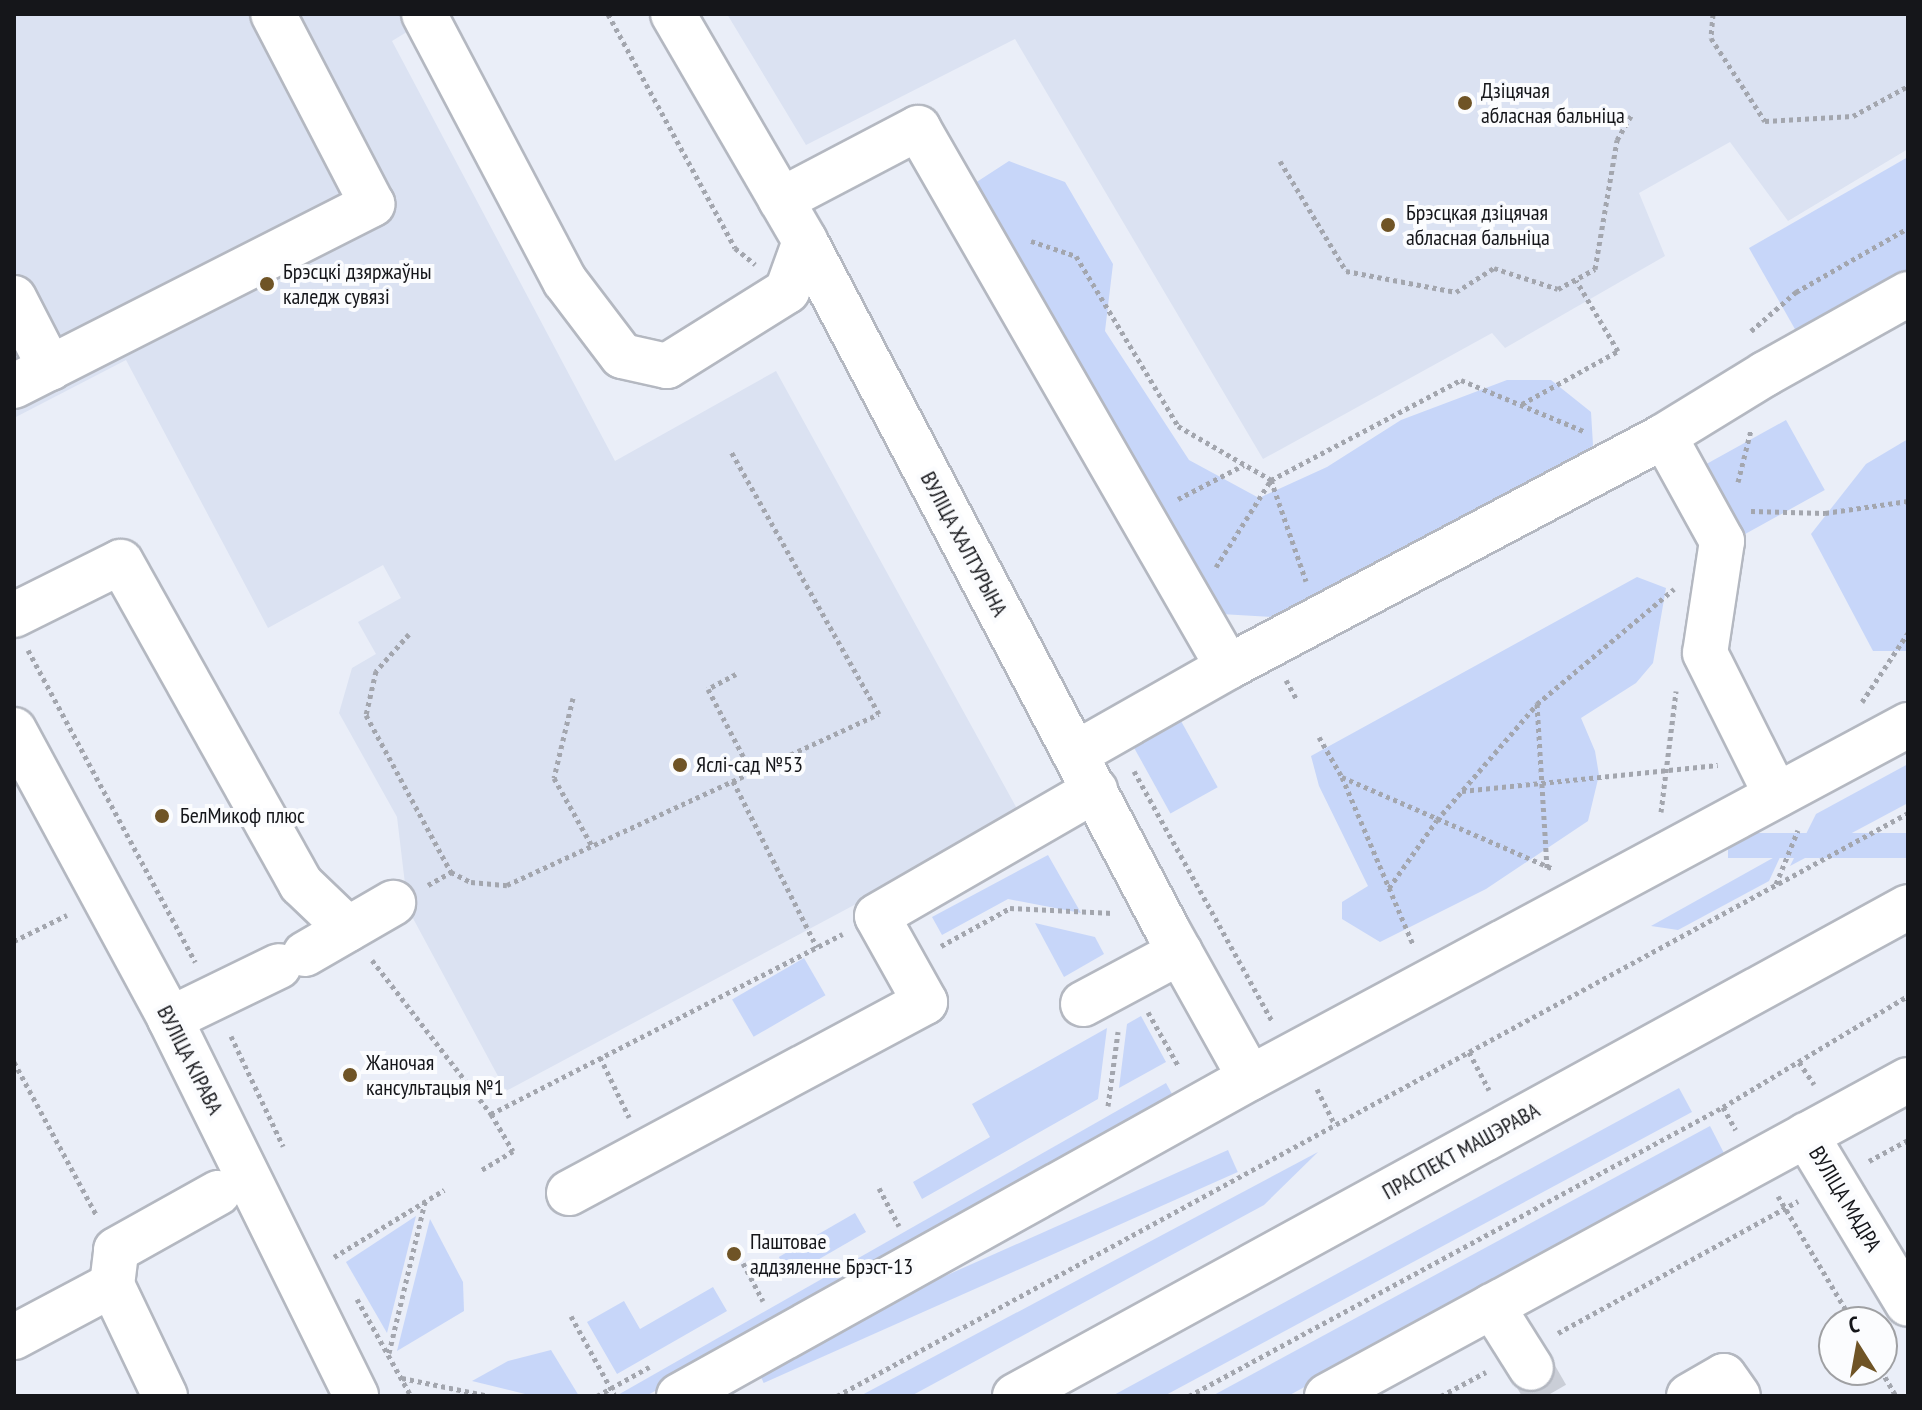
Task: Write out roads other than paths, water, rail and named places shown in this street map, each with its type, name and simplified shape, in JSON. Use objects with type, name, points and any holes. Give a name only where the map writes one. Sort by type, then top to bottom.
[{"type":"street","points":[[14,298],[32,377],[372,204],[273,14]]},
{"type":"street","points":[[424,14],[565,281],[622,356],[667,366],[787,291],[805,241]]},
{"type":"street","name":"ВУЛІЦА ХАЛТУРЫНА","points":[[673,14],[805,241],[1180,952],[1250,1078]]},
{"type":"street","points":[[781,200],[918,128],[1228,667]]},
{"type":"street","points":[[569,1193],[925,1002],[877,916],[1085,772],[1228,667],[1649,444],[1754,356],[1908,294]]},
{"type":"street","points":[[1649,444],[1721,515],[1722,541],[1705,653],[1768,778]]},
{"type":"street","points":[[14,615],[121,562],[301,884],[348,929]]},
{"type":"street","points":[[679,1396],[1250,1078],[1768,778],[1908,725]]},
{"type":"street","name":"ВУЛІЦА КІРАВА","points":[[14,730],[170,1019],[356,1396]]},
{"type":"street","points":[[170,1019],[292,960],[393,903]]},
{"type":"street","name":"ПРАСПЕКТ МАШЭРАВА","points":[[1015,1396],[1908,907]]},
{"type":"street","points":[[1101,1014],[1180,952]]},
{"type":"street","points":[[1327,1396],[1908,1080]]},
{"type":"street","name":"ВУЛІЦА МАДРА","points":[[1806,1135],[1908,1304]]},
{"type":"street","points":[[14,1337],[218,1193]]},
{"type":"street","points":[[114,1267],[165,1396]]},
{"type":"street","points":[[1492,1306],[1526,1361]]},
{"type":"street","points":[[1689,1396],[1724,1376],[1738,1396]]},
{"type":"tunnel","points":[[1531,1368],[1547,1396]]},
{"type":"place","name":"Дзіцячая абласная бальніца","points":[[1465,103]]},
{"type":"place","name":"Брэсцкая дзіцячая абласная бальніца","points":[[1388,225]]},
{"type":"place","name":"Брэсцкі дзяржаўны каледж сувязі","points":[[267,284]]},
{"type":"place","name":"Яслі-сад №53","points":[[680,765]]},
{"type":"place","name":"БелМикоф плюс","points":[[162,816]]},
{"type":"place","name":"Жаночая кансультацыя №1","points":[[350,1075]]},
{"type":"place","name":"Паштовае аддзяленне Брэст-13","points":[[734,1254]]}]
